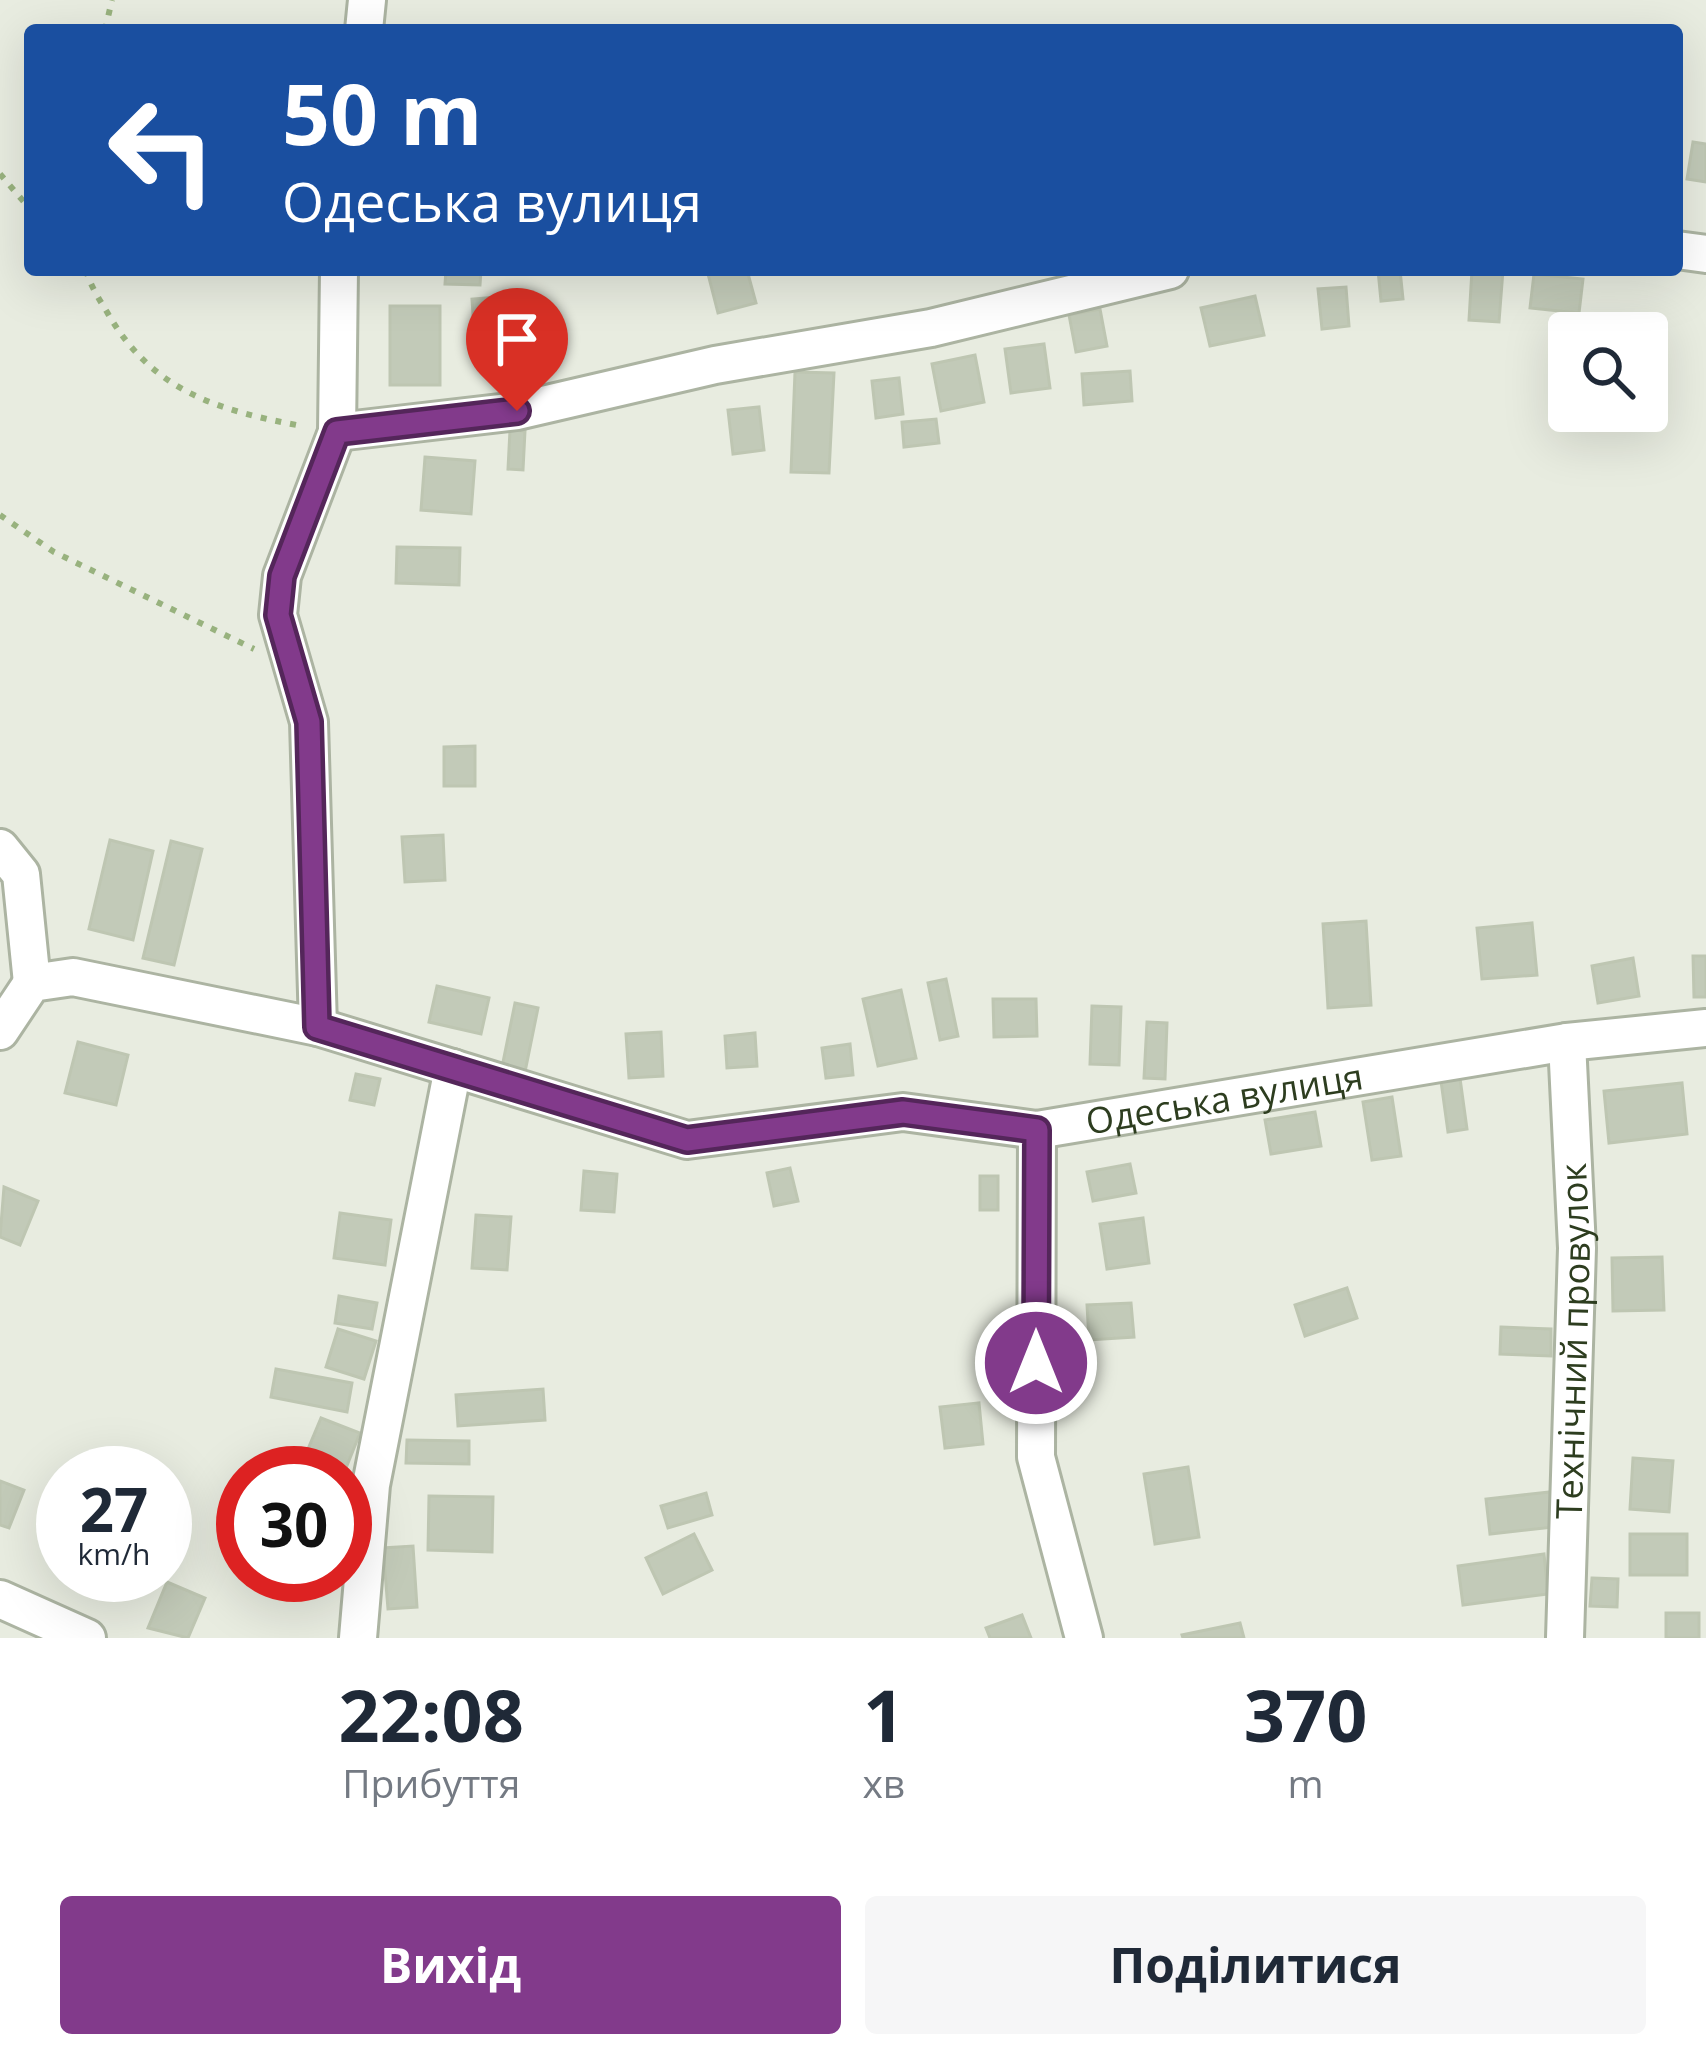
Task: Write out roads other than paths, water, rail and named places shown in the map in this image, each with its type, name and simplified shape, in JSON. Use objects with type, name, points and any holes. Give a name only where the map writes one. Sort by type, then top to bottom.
[{"type":"street","points":[[317,1027],[309,722],[278,615],[282,576],[337,432],[339,276]]},
{"type":"street","points":[[337,432],[517,411],[715,365],[931,328],[1145,276]]},
{"type":"street","points":[[0,848],[22,874],[32,982],[0,1031]]},
{"type":"street","name":"Одеська вулиця","points":[[32,982],[73,977],[317,1027],[687,1140],[903,1112],[1037,1130],[1567,1042],[1706,1028]]},
{"type":"street","name":"Технічний провулок","points":[[1565,1638],[1577,1248],[1567,1042]]},
{"type":"street","points":[[358,1638],[371,1485],[454,1068]]},
{"type":"street","points":[[1037,1130],[1036,1457],[1084,1638]]},
{"type":"street","points":[[0,1599],[86,1638]]}]
